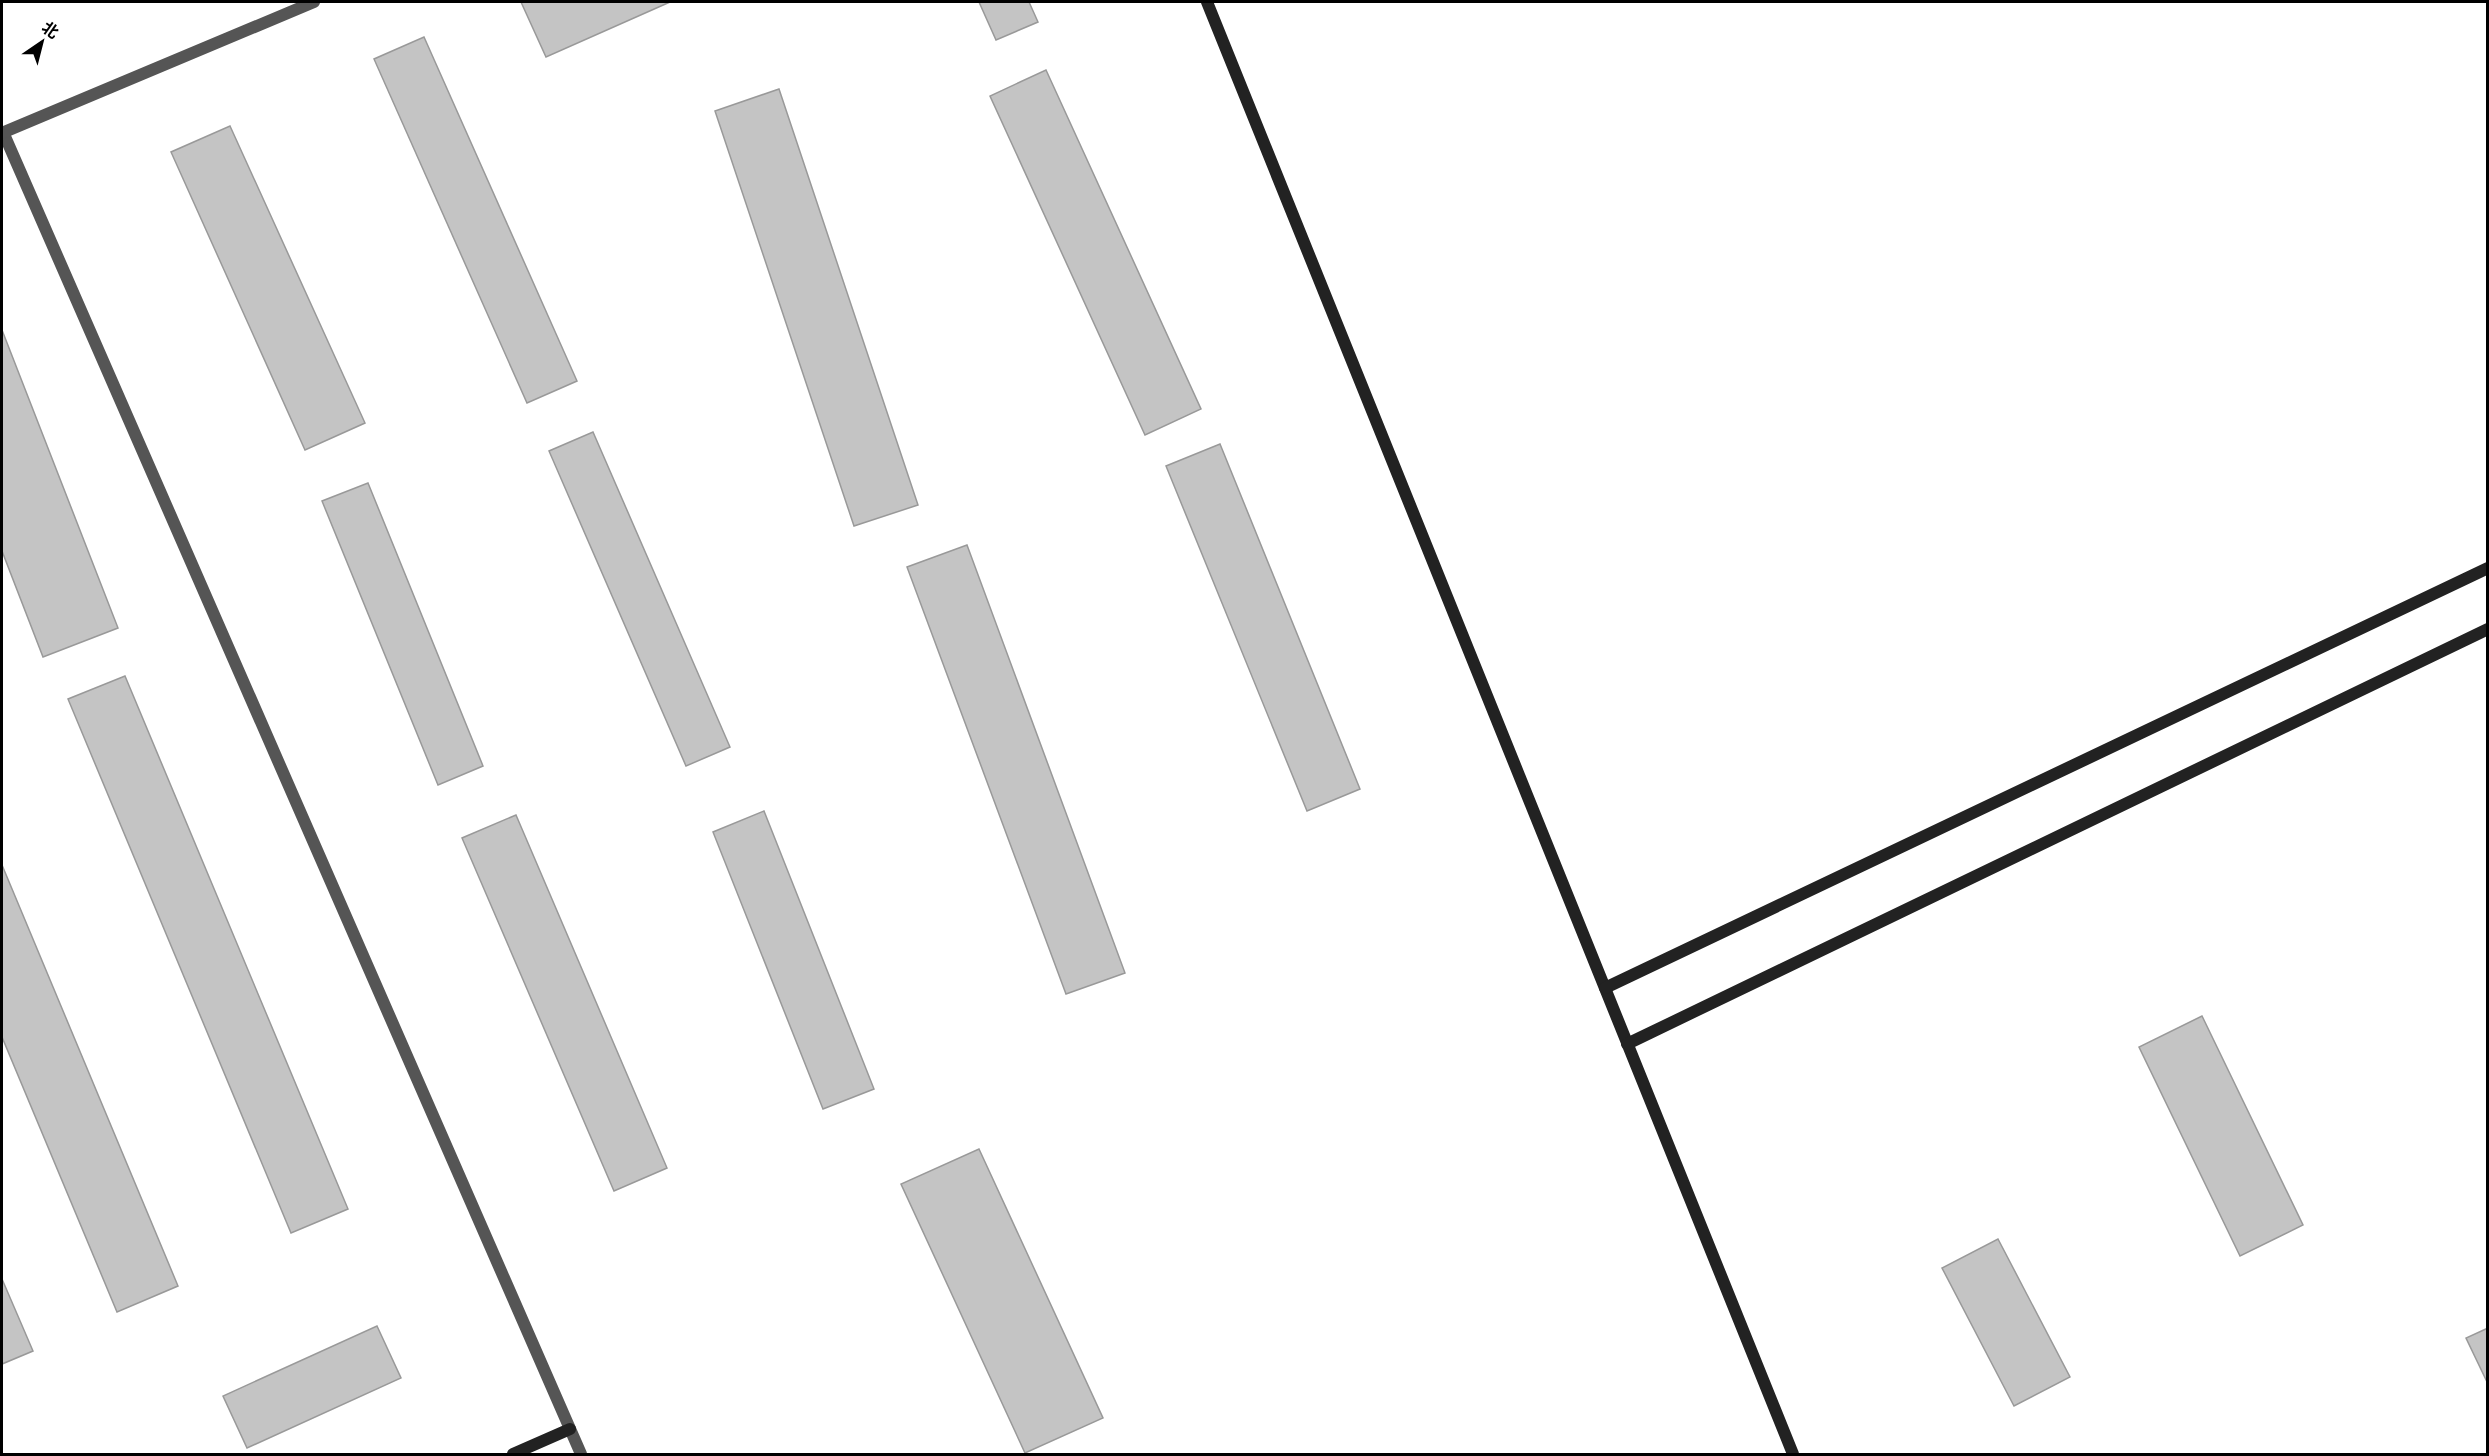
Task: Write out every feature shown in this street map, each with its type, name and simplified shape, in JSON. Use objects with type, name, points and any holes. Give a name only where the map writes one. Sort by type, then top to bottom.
[{"type":"street","points":[[314,2],[2,133],[581,1455]]},
{"type":"street","points":[[1207,2],[1793,1455]]},
{"type":"street","points":[[1605,988],[2487,568]]},
{"type":"street","points":[[1628,1044],[2487,629]]},
{"type":"street","points":[[513,1455],[570,1429]]},
{"type":"building","points":[[521,2],[670,2],[546,57]]},
{"type":"building","points":[[979,2],[1029,2],[1038,22],[996,40]]},
{"type":"building","points":[[424,37],[577,381],[527,403],[374,59]]},
{"type":"building","points":[[1046,70],[1201,409],[1145,435],[990,96]]},
{"type":"building","points":[[779,89],[918,505],[854,526],[715,111]]},
{"type":"building","points":[[230,126],[365,423],[305,450],[171,152]]},
{"type":"building","points":[[2,330],[118,628],[43,657],[2,551]]},
{"type":"building","points":[[593,432],[730,747],[686,766],[549,451]]},
{"type":"building","points":[[1220,444],[1360,789],[1307,811],[1166,466]]},
{"type":"building","points":[[368,483],[483,766],[438,785],[322,501]]},
{"type":"building","points":[[967,545],[1125,973],[1066,994],[907,567]]},
{"type":"building","points":[[125,676],[348,1209],[291,1233],[68,699]]},
{"type":"building","points":[[764,811],[874,1089],[823,1109],[713,832]]},
{"type":"building","points":[[516,815],[667,1168],[614,1191],[462,838]]},
{"type":"building","points":[[2,865],[178,1286],[117,1312],[2,1037]]},
{"type":"building","points":[[2202,1016],[2303,1225],[2240,1256],[2139,1047]]},
{"type":"building","points":[[979,1149],[1103,1418],[1025,1453],[901,1184]]},
{"type":"building","points":[[1998,1239],[2070,1377],[2014,1406],[1942,1268]]},
{"type":"building","points":[[2,1279],[33,1351],[2,1364]]},
{"type":"building","points":[[377,1326],[401,1378],[247,1448],[223,1396]]},
{"type":"building","points":[[2488,1328],[2488,1384],[2466,1338]]}]
